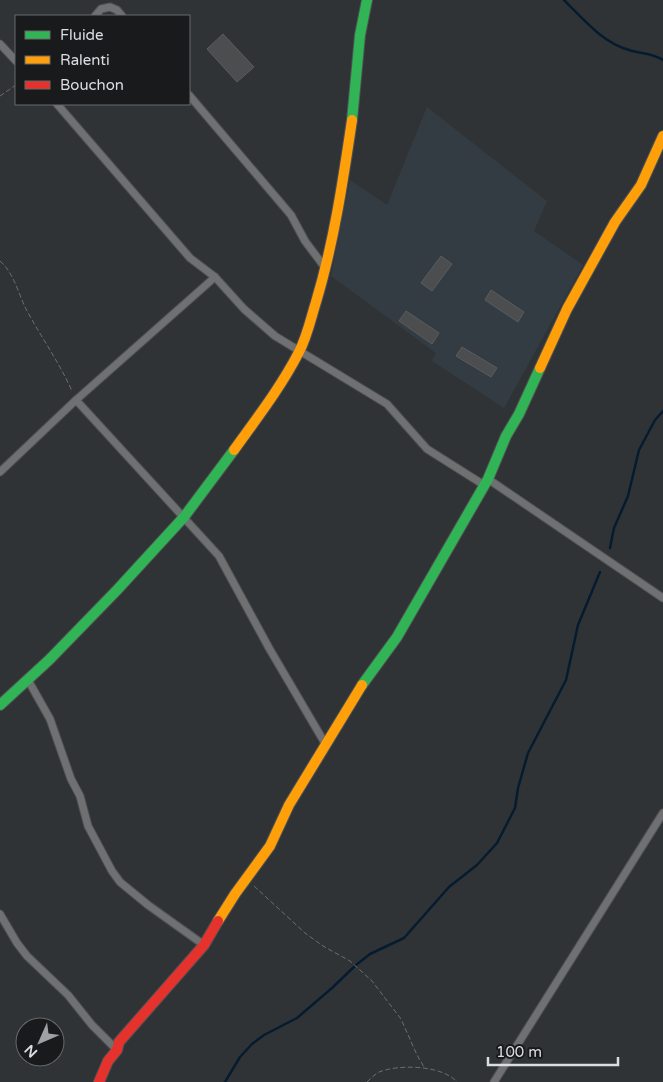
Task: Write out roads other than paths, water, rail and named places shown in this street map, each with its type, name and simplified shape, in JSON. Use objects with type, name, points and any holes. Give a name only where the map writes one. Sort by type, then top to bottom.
[{"type":"street","points":[[0,705],[28,680],[117,590],[184,517],[268,403],[300,351],[326,269],[341,196],[352,120],[360,35],[367,0]]},
{"type":"street","points":[[96,15],[101,9],[110,7],[117,10],[121,15]]},
{"type":"street","points":[[0,44],[15,60]]},
{"type":"street","points":[[190,96],[291,215],[305,241],[326,269]]},
{"type":"street","points":[[58,105],[190,258],[215,277],[257,322],[275,336],[387,404],[427,449],[486,482],[663,598]]},
{"type":"street","points":[[99,1082],[108,1061],[117,1050],[119,1042],[204,945],[235,894],[270,846],[289,805],[366,678],[397,637],[486,482],[567,309],[614,222],[641,185],[663,136]]},
{"type":"street","points":[[0,472],[76,400],[215,277]]},
{"type":"street","points":[[76,400],[219,556],[269,648],[326,745]]},
{"type":"street","points":[[28,680],[50,719],[69,774],[80,796],[88,826],[112,871],[120,882],[148,905],[204,945]]},
{"type":"street","points":[[494,1082],[663,813]]},
{"type":"street","points":[[0,914],[16,942],[27,956],[68,995],[92,1025],[117,1050]]},
{"type":"waterway","points":[[564,0],[594,30],[610,42],[663,60]]},
{"type":"waterway","points":[[610,548],[614,528],[628,496],[639,450],[655,420],[663,411]]},
{"type":"waterway","points":[[225,1082],[240,1057],[252,1044],[264,1035],[297,1018],[370,954],[404,938],[449,887],[477,865],[497,843],[515,808],[518,788],[528,753],[566,680],[578,625],[600,572]]}]
